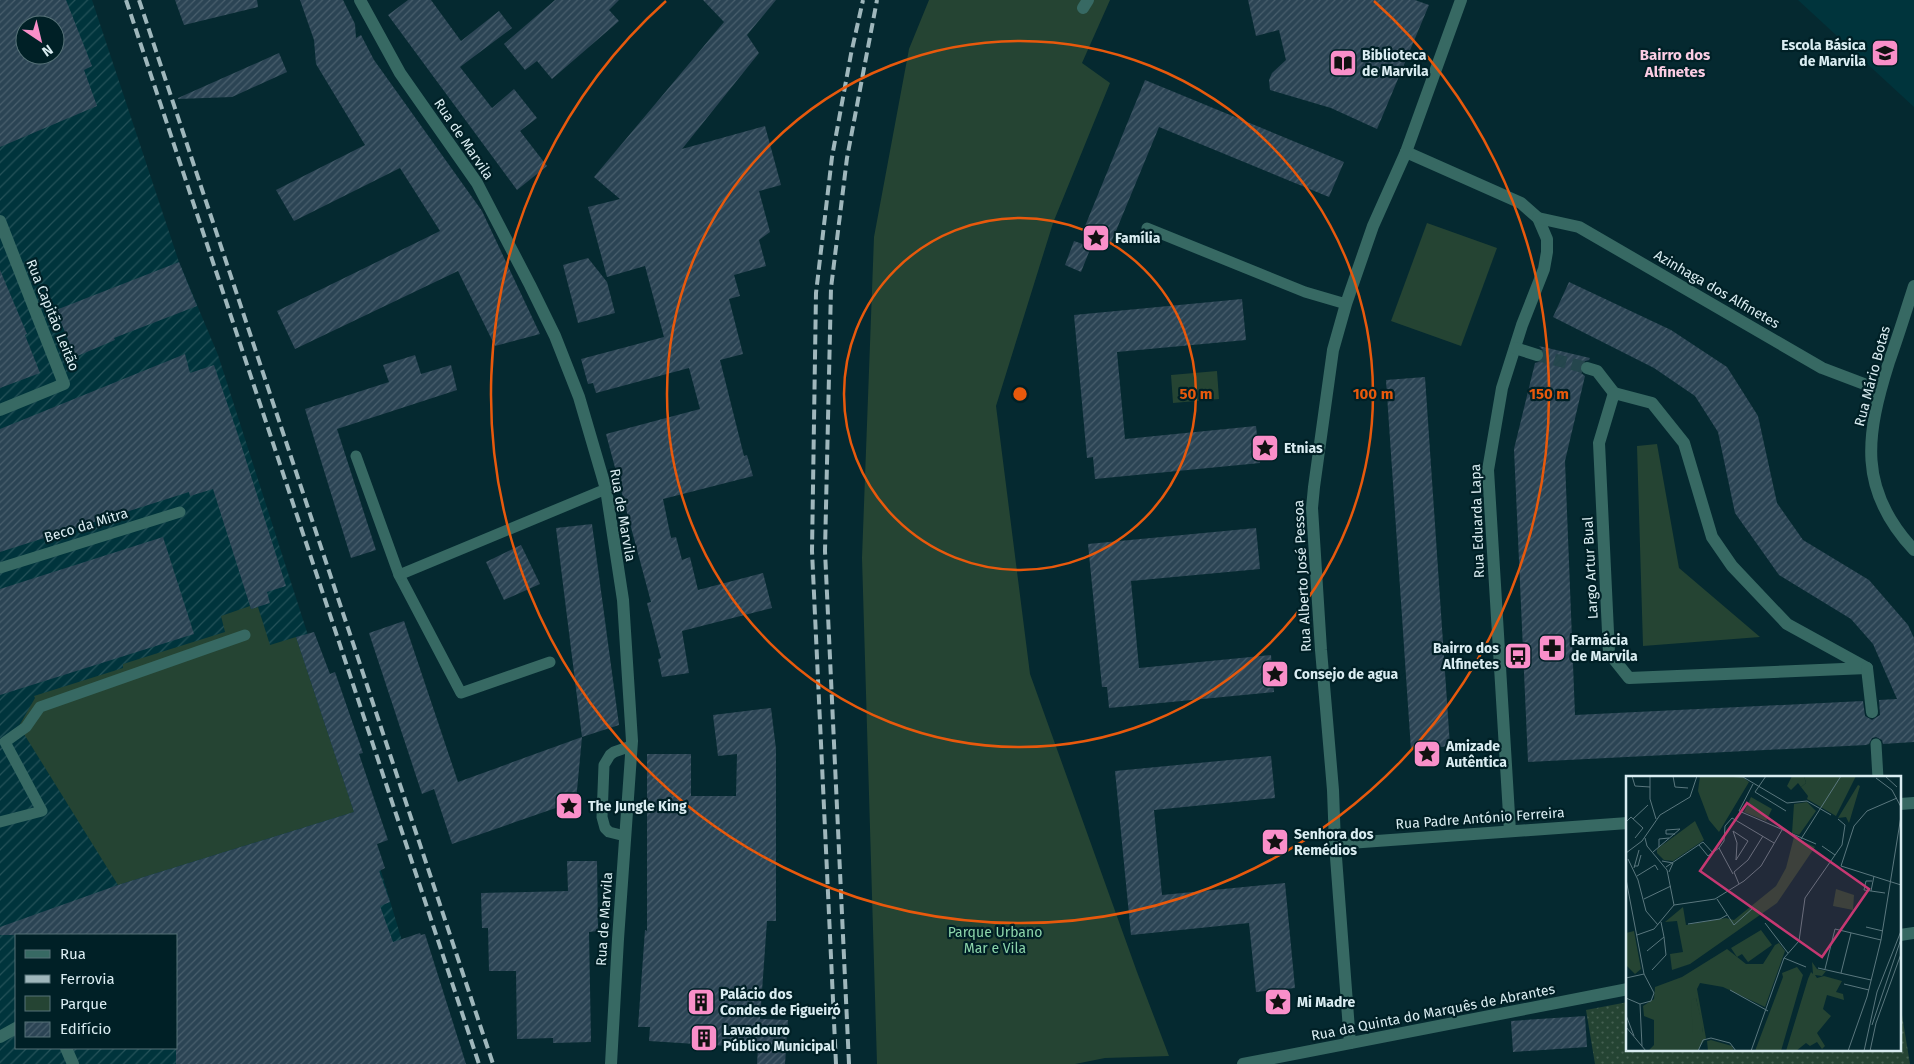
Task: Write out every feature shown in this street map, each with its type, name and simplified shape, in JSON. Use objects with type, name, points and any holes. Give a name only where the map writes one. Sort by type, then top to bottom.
[{"type":"street","name":"Rua de Marvila","points":[[360,0],[400,73],[477,183],[530,285],[555,336],[579,397],[606,489],[623,600],[631,746],[611,1064]]},
{"type":"street","name":"Rua Alberto José Pessoa","points":[[1350,1043],[1312,508],[1333,350],[1346,304],[1373,226],[1406,152],[1461,0]]},
{"type":"street","points":[[1406,152],[1521,203],[1538,218]]},
{"type":"street","name":"Rua Eduarda Lapa","points":[[1510,831],[1488,470],[1502,388],[1544,269],[1547,252],[1546,239],[1538,218]]},
{"type":"street","name":"Azinhaga dos Alfinetes","points":[[1538,218],[1579,227],[1822,368],[1880,390]]},
{"type":"street","name":"Rua Capitão Leitão","points":[[0,221],[64,384],[0,410]]},
{"type":"street","name":"Rua Mário Botas","points":[[1914,289],[1880,390],[1870,438],[1873,476],[1878,495],[1888,516],[1914,550]]},
{"type":"street","points":[[1515,348],[1537,354]]},
{"type":"street","points":[[1587,368],[1597,371],[1614,393],[1652,403],[1684,443],[1712,538],[1732,566],[1786,624],[1867,668],[1872,712]]},
{"type":"street","name":"Largo Artur Bual","points":[[1614,393],[1599,443],[1609,653],[1629,678],[1867,668]]},
{"type":"street","name":"Rua Padre António Ferreira","points":[[1335,844],[1626,823]]},
{"type":"street","name":"Rua da Quinta do Marquês de Abrantes","points":[[1243,1064],[1626,989]]},
{"type":"street","points":[[0,1036],[15,1028]]},
{"type":"street","points":[[66,1049],[73,1064]]},
{"type":"lane","points":[[1146,228],[1305,292],[1346,304]]},
{"type":"lane","points":[[356,456],[399,575],[461,693],[550,662]]},
{"type":"lane","points":[[399,575],[606,489]]},
{"type":"lane","name":"Beco da Mitra","points":[[0,568],[180,512]]},
{"type":"lane","points":[[0,822],[42,811],[5,742],[26,728],[40,706],[245,635]]},
{"type":"lane","points":[[1876,744],[1878,776]]},
{"type":"lane","points":[[625,836],[609,832],[603,823],[604,765],[614,752],[631,746]]},
{"type":"shaded area","points":[[0,0],[92,0],[179,262],[218,355],[341,738],[439,1064],[0,1064]]},
{"type":"shaded area","name":"Escola Básica de Marvila","points":[[1798,0],[1914,0],[1914,107]]},
{"type":"green space","name":"Parque Urbano Mar e Vila","points":[[929,0],[1110,0],[1082,63],[1110,83],[1053,223],[996,406],[1030,674],[1169,1056],[1105,1058],[1075,1064],[877,1064],[862,558],[874,237],[909,49]]},
{"type":"green space","points":[[1427,223],[1497,248],[1461,346],[1391,321]]},
{"type":"green space","points":[[1217,371],[1219,399],[1173,403],[1171,375]]},
{"type":"green space","points":[[1657,444],[1679,568],[1760,637],[1643,646],[1637,446]]},
{"type":"green space","points":[[250,606],[251,609],[258,607],[270,645],[296,637],[354,812],[118,885],[19,726],[35,698],[34,696],[123,668],[123,664],[225,632],[221,616]]},
{"type":"green space","points":[[1626,1002],[1626,1052],[1902,1052],[1902,1015],[1910,1064],[1595,1064],[1586,1010]]},
{"type":"building","points":[[0,0],[66,0],[92,66],[84,70],[97,106],[0,147]]},
{"type":"building","points":[[175,0],[257,0],[258,7],[184,25]]},
{"type":"building","points":[[300,0],[343,0],[355,24],[356,38],[361,35],[374,60],[482,211],[540,334],[495,346],[458,271],[295,349],[277,311],[440,231],[400,168],[294,221],[276,190],[365,145],[316,64],[314,40]]},
{"type":"building","points":[[408,0],[431,0],[461,41],[499,11],[512,28],[460,67],[492,108],[514,89],[537,118],[520,131],[547,166],[517,190],[388,15]]},
{"type":"building","points":[[555,0],[619,0],[609,10],[619,21],[552,79],[537,61],[525,70],[504,44]]},
{"type":"building","points":[[703,0],[776,0],[747,35],[759,53],[682,149],[765,126],[781,185],[759,191],[770,232],[759,240],[766,266],[734,275],[740,296],[729,299],[743,354],[720,360],[744,456],[747,455],[753,476],[663,499],[671,538],[676,537],[682,560],[690,557],[698,590],[763,573],[772,608],[682,631],[689,673],[662,677],[658,659],[661,658],[647,603],[651,602],[606,434],[700,409],[689,368],[596,393],[593,383],[588,384],[581,359],[664,337],[645,266],[607,277],[588,207],[620,199],[594,177],[724,22]]},
{"type":"building","name":"Biblioteca de Marvila","points":[[1248,0],[1415,0],[1429,5],[1377,129],[1331,108],[1270,90],[1269,80],[1272,73],[1286,60],[1279,30],[1256,36]]},
{"type":"building","points":[[279,53],[287,72],[232,97],[178,99],[178,98]]},
{"type":"building","points":[[1145,80],[1344,162],[1329,197],[1159,127],[1111,243],[1083,231]]},
{"type":"building","points":[[1074,241],[1091,247],[1081,272],[1065,265]]},
{"type":"building","points":[[588,258],[607,282],[615,313],[578,323],[563,265]]},
{"type":"building","points":[[179,262],[197,306],[114,338],[115,340],[75,357],[56,310]]},
{"type":"building","points":[[0,270],[27,334],[25,335],[40,373],[0,388]]},
{"type":"building","points":[[1569,282],[1671,330],[1727,367],[1758,416],[1777,503],[1803,540],[1869,580],[1908,625],[1914,638],[1914,742],[1883,744],[1882,740],[1876,737],[1872,738],[1869,744],[1866,745],[1528,762],[1514,449],[1535,363],[1542,361],[1545,357],[1543,350],[1539,346],[1590,358],[1579,366],[1581,373],[1585,376],[1565,461],[1575,715],[1863,701],[1865,716],[1872,720],[1880,715],[1879,700],[1897,699],[1873,644],[1851,619],[1779,575],[1735,513],[1718,432],[1695,396],[1654,368],[1553,317]]},
{"type":"building","points":[[1242,299],[1246,340],[1117,352],[1125,439],[1256,426],[1260,463],[1095,479],[1093,457],[1087,458],[1074,315]]},
{"type":"building","points":[[185,354],[190,373],[214,365],[286,586],[267,592],[270,603],[251,609],[213,489],[190,496],[189,492],[0,552],[0,429]]},
{"type":"building","points":[[415,355],[421,374],[451,365],[457,390],[337,429],[376,550],[351,558],[305,409],[389,382],[383,365]]},
{"type":"building","points":[[1425,377],[1450,746],[1411,750],[1386,380]]},
{"type":"building","points":[[592,524],[619,725],[582,737],[556,528]]},
{"type":"building","points":[[1256,528],[1260,569],[1131,581],[1139,668],[1271,655],[1274,692],[1109,708],[1107,687],[1102,687],[1088,544]]},
{"type":"building","points":[[163,537],[194,634],[0,695],[0,589]]},
{"type":"building","points":[[521,545],[540,584],[504,600],[486,562]]},
{"type":"building","points":[[404,621],[458,782],[582,737],[576,801],[452,844],[434,789],[422,794],[369,633]]},
{"type":"building","points":[[314,632],[330,674],[335,672],[363,753],[359,754],[388,840],[377,844],[385,868],[379,871],[390,902],[380,906],[393,942],[420,933],[421,935],[425,934],[466,1064],[176,1064],[176,1049],[178,1049],[178,934],[0,935],[0,927],[118,885],[354,812],[296,637]]},
{"type":"building","points":[[771,708],[776,749],[776,921],[767,921],[760,1019],[788,1020],[785,1064],[757,1064],[758,1048],[649,1041],[650,1027],[638,1027],[645,930],[647,931],[647,754],[691,754],[691,796],[736,796],[737,754],[718,756],[713,715]]},
{"type":"building","points":[[1271,756],[1275,798],[1154,810],[1162,895],[1285,883],[1295,988],[1256,992],[1249,923],[1131,935],[1115,771]]},
{"type":"building","points":[[567,861],[597,861],[598,931],[589,932],[591,1042],[553,1043],[553,1038],[517,1039],[516,971],[489,971],[488,928],[482,928],[481,893],[568,891]]},
{"type":"building","points":[[1585,1016],[1587,1047],[1513,1052],[1511,1021]]},
{"type":"tunnel","points":[[1537,355],[1587,368]]},
{"type":"railway","points":[[126,0],[479,1064]]},
{"type":"railway","points":[[139,0],[493,1064]]},
{"type":"railway","points":[[836,1064],[812,551],[816,293],[832,157],[863,0]]},
{"type":"railway","points":[[849,1064],[825,551],[831,288],[847,158],[877,0]]},
{"type":"place","name":"Escola Básica de Marvila","points":[[1885,53]]},
{"type":"place","name":"Biblioteca de Marvila","points":[[1343,63]]},
{"type":"place","name":"Família","points":[[1096,238]]},
{"type":"place","name":"Etnias","points":[[1265,448]]},
{"type":"place","name":"Farmácia de Marvila","points":[[1552,648]]},
{"type":"place","name":"Bairro dos Alfinetes","points":[[1518,656]]},
{"type":"place","name":"Consejo de agua","points":[[1275,674]]},
{"type":"place","name":"Amizade Autêntica","points":[[1427,754]]},
{"type":"place","name":"The Jungle King","points":[[569,806]]},
{"type":"place","name":"Senhora dos Remédios","points":[[1275,842]]},
{"type":"place","name":"Palácio dos Condes de Figueiró","points":[[701,1002]]},
{"type":"place","name":"Mi Madre","points":[[1278,1002]]},
{"type":"place","name":"Lavadouro Público Municipal","points":[[704,1038]]},
{"type":"district","name":"Bairro dos Alfinetes","points":[[1675,64]]}]
